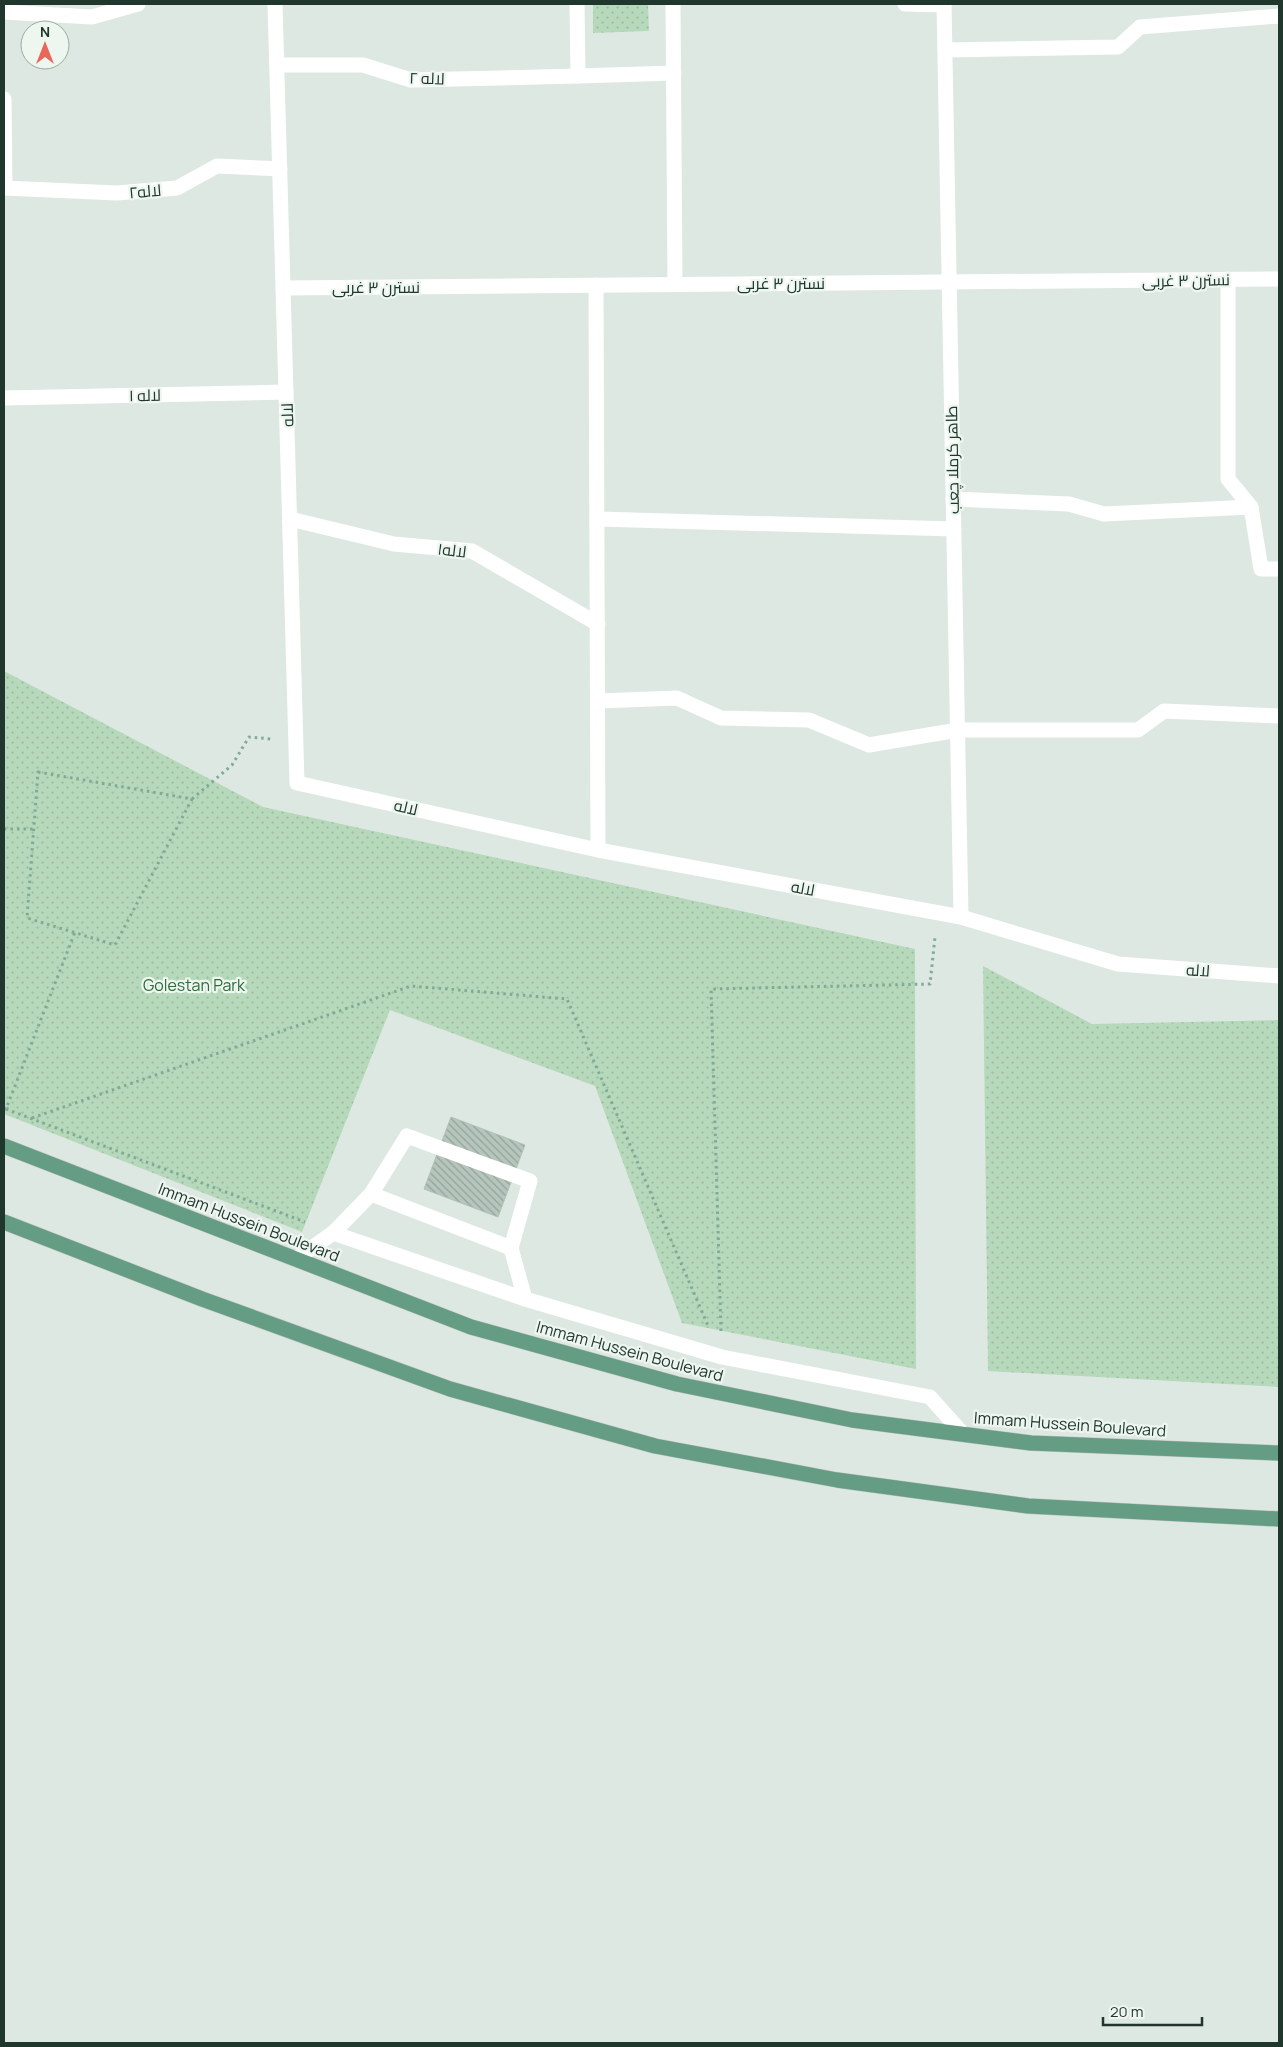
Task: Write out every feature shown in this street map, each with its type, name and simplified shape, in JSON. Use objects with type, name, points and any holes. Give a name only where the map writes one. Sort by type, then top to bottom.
[{"type":"main road","name":"Immam Hussein Boulevard","points":[[4,1146],[471,1327],[677,1384],[852,1420],[1031,1442],[1279,1453]]},
{"type":"main road","points":[[4,1222],[202,1299],[450,1389],[655,1446],[837,1480],[1028,1506],[1279,1519]]},
{"type":"street","points":[[4,12],[92,17],[138,4]]},
{"type":"street","name":"لاله","points":[[275,4],[297,783],[598,850],[961,917],[1118,964],[1279,976]]},
{"type":"street","points":[[578,4],[578,76]]},
{"type":"street","points":[[673,4],[675,284]]},
{"type":"street","points":[[905,4],[944,4]]},
{"type":"street","name":"طاهر کرملا چعب","points":[[944,4],[961,917]]},
{"type":"street","points":[[945,50],[1118,47],[1140,27],[1279,16]]},
{"type":"street","name":"لاله ۲","points":[[277,65],[363,65],[411,80],[674,72]]},
{"type":"street","points":[[4,99],[4,188]]},
{"type":"street","name":"لاله۲","points":[[4,188],[117,193],[177,188],[217,166],[280,169]]},
{"type":"street","points":[[1228,279],[1228,479],[1251,507],[1261,569],[1279,569]]},
{"type":"street","name":"نسترن ۳ غربی","points":[[283,288],[1279,279]]},
{"type":"street","points":[[596,285],[598,850]]},
{"type":"street","name":"لاله ۱","points":[[4,398],[286,392]]},
{"type":"street","points":[[953,499],[1069,504],[1104,514],[1251,507]]},
{"type":"street","name":"لاله۱","points":[[290,519],[394,544],[472,551],[598,624]]},
{"type":"street","points":[[597,519],[954,529]]},
{"type":"street","points":[[598,701],[677,698],[721,718],[809,720],[869,745],[958,730],[1138,730],[1164,710],[1279,716]]},
{"type":"street","points":[[296,1259],[333,1233],[371,1194],[408,1136],[530,1181],[511,1248],[525,1299]]},
{"type":"street","points":[[371,1194],[511,1248]]},
{"type":"street","points":[[333,1233],[525,1299],[722,1357],[930,1397],[963,1434]]},
{"type":"path","points":[[192,799],[38,772],[27,918],[115,945],[192,799],[232,765],[249,737],[296,740]]},
{"type":"path","points":[[4,829],[33,829]]},
{"type":"path","points":[[722,1357],[712,989],[930,984],[938,912]]},
{"type":"path","points":[[74,932],[5,1108],[333,1233]]},
{"type":"path","points":[[32,1118],[411,986],[567,999],[722,1357]]},
{"type":"green space","points":[[593,4],[648,4],[649,31],[593,33]]},
{"type":"green space","name":"Golestan Park","points":[[4,671],[263,807],[915,949],[916,1369],[682,1323],[595,1086],[390,1010],[302,1232],[4,1114]]},
{"type":"green space","points":[[983,966],[1092,1024],[1279,1020],[1279,1387],[988,1371]]},
{"type":"building","points":[[451,1117],[525,1145],[498,1217],[424,1189]]}]
